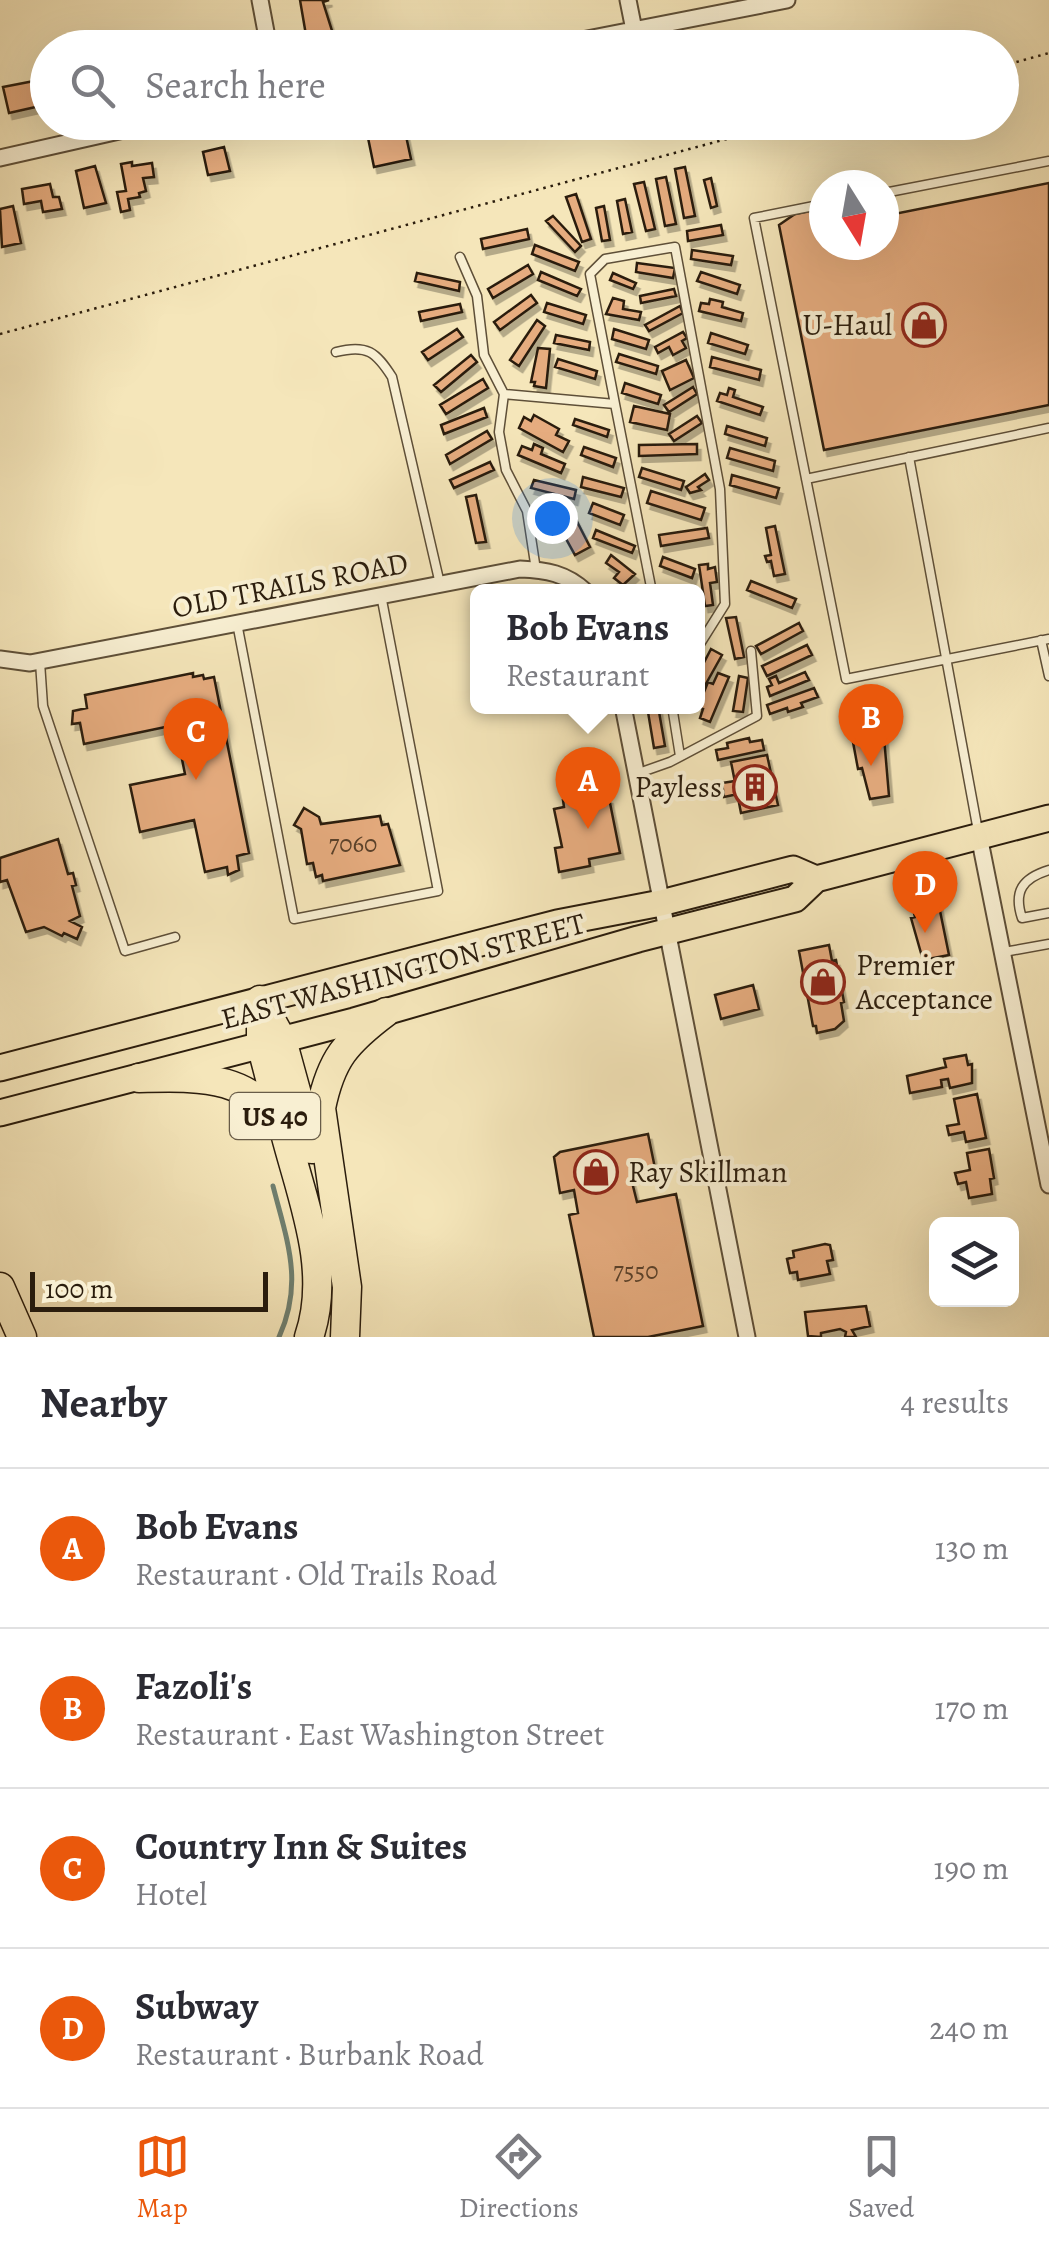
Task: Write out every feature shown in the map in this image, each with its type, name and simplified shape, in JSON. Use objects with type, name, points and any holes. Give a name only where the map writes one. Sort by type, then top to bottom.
[{"type":"highway","points":[[260,1000],[336,1231]]},
{"type":"highway","points":[[345,1337],[347,1286],[320,1119],[324,1092],[340,1053],[386,1012]]},
{"type":"highway","points":[[271,1042],[285,1133]]},
{"type":"highway","name":"US 40","points":[[139,1078],[206,1077],[232,1086],[270,1109],[285,1133],[318,1270],[318,1304],[309,1337]]},
{"type":"highway","points":[[0,1287],[22,1337]]},
{"type":"main road","name":"EAST WASHINGTON STREET","points":[[0,1112],[386,1012],[664,918],[795,899],[816,879],[1049,818]]},
{"type":"main road","name":"EAST WASHINGTON STREET","points":[[0,1068],[621,909],[664,918]]},
{"type":"street","points":[[260,0],[266,30]]},
{"type":"street","points":[[628,0],[634,30],[787,0]]},
{"type":"street","points":[[0,158],[79,140]]},
{"type":"street","name":"OLD TRAILS ROAD","points":[[0,659],[40,660],[520,569],[548,570],[575,584]]},
{"type":"street","points":[[625,714],[747,1337]]},
{"type":"street","points":[[979,836],[1049,1184]]},
{"type":"lane","points":[[899,190],[1049,161]]},
{"type":"lane","points":[[809,207],[754,218],[846,680],[1045,639],[1049,676]]},
{"type":"lane","points":[[650,584],[590,274],[605,259],[675,247],[720,489],[725,604],[705,636]]},
{"type":"lane","points":[[460,257],[477,296],[484,354],[504,394],[499,432],[506,470],[526,511],[536,570]]},
{"type":"lane","points":[[336,352],[356,347],[379,356],[392,377],[440,584]]},
{"type":"lane","points":[[504,394],[615,404]]},
{"type":"lane","points":[[806,479],[1049,428]]},
{"type":"lane","points":[[909,457],[979,836]]},
{"type":"lane","points":[[237,623],[294,919],[438,891],[381,595]]},
{"type":"lane","points":[[636,774],[757,716],[751,651]]},
{"type":"lane","points":[[40,660],[43,706],[124,952],[175,936]]},
{"type":"lane","points":[[673,714],[680,756]]},
{"type":"lane","points":[[1049,870],[1028,878],[1018,889],[1017,905],[1022,918],[1049,913]]},
{"type":"lane","points":[[1002,953],[1049,944]]},
{"type":"path","points":[[1019,61],[1049,53]]},
{"type":"path","points":[[0,334],[723,140]]},
{"type":"building","points":[[300,0],[329,0],[323,2],[332,30],[305,30]]},
{"type":"building","points":[[30,82],[30,108],[9,113],[3,87]]},
{"type":"building","points":[[368,140],[407,140],[411,159],[374,167]]},
{"type":"building","points":[[224,147],[230,171],[208,175],[203,152]]},
{"type":"building","points":[[132,162],[132,166],[152,163],[154,177],[143,178],[146,191],[139,193],[140,197],[128,199],[130,210],[121,212],[117,192],[126,191],[121,164]]},
{"type":"building","points":[[95,166],[106,203],[84,208],[76,171]]},
{"type":"building","points":[[685,167],[695,216],[684,218],[675,169]]},
{"type":"building","points":[[666,177],[676,224],[665,226],[656,179]]},
{"type":"building","points":[[711,178],[717,206],[711,208],[704,180]]},
{"type":"building","points":[[644,182],[655,229],[646,231],[634,184]]},
{"type":"building","name":"U-Haul","points":[[1049,183],[1049,405],[824,450],[779,225],[795,214],[809,211],[809,260],[899,260],[899,213]]},
{"type":"building","points":[[50,184],[62,209],[43,212],[41,201],[24,204],[22,189]]},
{"type":"building","points":[[576,194],[591,239],[582,242],[566,197]]},
{"type":"building","points":[[625,199],[632,232],[623,234],[617,201]]},
{"type":"building","points":[[13,206],[21,243],[2,247],[0,209]]},
{"type":"building","points":[[604,206],[610,240],[602,241],[596,208]]},
{"type":"building","points":[[553,216],[581,246],[575,252],[546,221]]},
{"type":"building","points":[[721,225],[723,235],[688,241],[687,231]]},
{"type":"building","points":[[527,229],[529,239],[483,249],[481,239]]},
{"type":"building","points":[[535,245],[579,262],[575,271],[532,254]]},
{"type":"building","points":[[692,250],[733,256],[731,265],[691,259]]},
{"type":"building","points":[[637,263],[675,268],[673,278],[636,272]]},
{"type":"building","points":[[528,265],[533,274],[493,298],[488,289]]},
{"type":"building","points":[[541,272],[581,289],[577,296],[538,280]]},
{"type":"building","points":[[701,272],[740,285],[737,294],[697,281]]},
{"type":"building","points":[[417,273],[460,282],[459,291],[415,281]]},
{"type":"building","points":[[613,273],[636,283],[633,289],[610,280]]},
{"type":"building","points":[[674,289],[676,296],[641,303],[640,296]]},
{"type":"building","points":[[531,295],[537,303],[500,330],[494,322]]},
{"type":"building","points":[[613,298],[624,301],[623,309],[641,312],[639,320],[606,314]]},
{"type":"building","points":[[710,299],[743,313],[741,321],[699,311],[701,303],[709,304]]},
{"type":"building","points":[[547,303],[586,315],[583,324],[544,312]]},
{"type":"building","points":[[460,304],[462,312],[421,321],[419,312]]},
{"type":"building","points":[[680,306],[683,313],[649,331],[645,325]]},
{"type":"building","points":[[537,320],[545,326],[519,366],[510,360]]},
{"type":"building","points":[[457,329],[463,337],[428,360],[422,352]]},
{"type":"building","points":[[614,329],[649,340],[646,349],[612,339]]},
{"type":"building","points":[[683,332],[686,348],[673,355],[669,347],[658,353],[655,347]]},
{"type":"building","points":[[711,333],[748,345],[745,354],[708,343]]},
{"type":"building","points":[[556,335],[590,342],[589,350],[554,343]]},
{"type":"building","points":[[538,348],[550,349],[546,388],[531,382]]},
{"type":"building","points":[[619,354],[658,366],[656,374],[616,362]]},
{"type":"building","points":[[471,355],[477,362],[441,392],[434,385]]},
{"type":"building","points":[[712,357],[761,370],[759,380],[710,367]]},
{"type":"building","points":[[558,359],[597,371],[595,379],[555,367]]},
{"type":"building","points":[[686,360],[694,378],[670,390],[662,371]]},
{"type":"building","points":[[483,379],[488,388],[446,414],[440,405]]},
{"type":"building","points":[[625,383],[661,395],[658,404],[622,393]]},
{"type":"building","points":[[693,387],[697,394],[669,412],[664,405]]},
{"type":"building","points":[[729,388],[735,390],[733,397],[763,407],[760,415],[717,401],[720,393],[727,395]]},
{"type":"building","points":[[634,406],[670,414],[667,430],[630,422]]},
{"type":"building","points":[[484,408],[487,417],[444,434],[441,425]]},
{"type":"building","points":[[534,415],[559,429],[556,435],[569,441],[563,452],[519,428],[524,417],[531,421]]},
{"type":"building","points":[[697,416],[702,423],[674,441],[669,434]]},
{"type":"building","points":[[575,419],[609,430],[607,437],[573,425]]},
{"type":"building","points":[[727,426],[767,438],[765,446],[725,434]]},
{"type":"building","points":[[487,431],[492,439],[450,464],[446,455]]},
{"type":"building","points":[[534,444],[543,448],[541,454],[565,464],[561,473],[518,455],[522,446],[532,450]]},
{"type":"building","points":[[697,444],[697,454],[639,456],[639,445]]},
{"type":"building","points":[[584,447],[616,458],[613,467],[581,455]]},
{"type":"building","points":[[730,448],[775,461],[773,471],[727,458]]},
{"type":"building","points":[[490,462],[494,470],[454,488],[450,480]]},
{"type":"building","points":[[642,468],[684,481],[681,490],[639,477]]},
{"type":"building","points":[[705,474],[709,480],[698,487],[701,490],[690,493],[686,487]]},
{"type":"building","points":[[732,475],[779,488],[776,498],[730,485]]},
{"type":"building","points":[[583,477],[624,488],[621,497],[581,487]]},
{"type":"building","points":[[534,480],[576,490],[574,499],[531,488]]},
{"type":"building","points":[[651,491],[705,508],[701,520],[647,503]]},
{"type":"building","points":[[476,495],[486,542],[476,543],[466,497]]},
{"type":"building","points":[[593,503],[624,515],[620,525],[589,513]]},
{"type":"building","points":[[568,504],[590,547],[575,555],[564,535],[571,532],[559,509]]},
{"type":"building","points":[[775,526],[785,574],[774,576],[771,561],[767,562],[765,556],[771,555],[766,528]]},
{"type":"building","points":[[707,528],[709,538],[661,546],[659,535]]},
{"type":"building","points":[[596,530],[635,546],[632,553],[593,538]]},
{"type":"building","points":[[611,555],[635,574],[622,584],[614,578],[619,572],[606,563]]},
{"type":"building","points":[[663,557],[695,569],[692,578],[660,566]]},
{"type":"building","points":[[699,565],[715,567],[717,582],[710,583],[713,605],[705,606],[705,584],[702,584]]},
{"type":"building","points":[[751,581],[796,599],[792,608],[747,590]]},
{"type":"building","points":[[736,617],[744,657],[735,659],[726,618]]},
{"type":"building","points":[[799,623],[803,631],[761,654],[756,646]]},
{"type":"building","points":[[807,645],[812,655],[767,676],[762,666]]},
{"type":"building","points":[[711,649],[722,655],[705,685],[705,661]]},
{"type":"building","points":[[805,672],[809,680],[770,696],[769,679],[776,676],[779,683]]},
{"type":"building","points":[[193,673],[193,677],[214,677],[249,853],[237,856],[239,870],[228,875],[227,867],[205,872],[194,820],[140,832],[130,785],[185,774],[175,725],[84,744],[80,723],[72,724],[73,711],[87,708],[85,695]]},
{"type":"building","points":[[718,673],[729,677],[710,722],[700,718],[705,714],[705,690],[708,682],[713,684]]},
{"type":"building","points":[[739,676],[748,678],[743,712],[733,711]]},
{"type":"building","points":[[814,688],[818,697],[801,703],[803,707],[770,714],[767,705]]},
{"type":"building","points":[[648,714],[659,714],[665,746],[654,748]]},
{"type":"building","points":[[873,732],[874,738],[884,737],[889,796],[870,799],[853,742],[859,741],[858,735]]},
{"type":"building","points":[[749,738],[750,742],[762,740],[764,750],[718,760],[716,750]]},
{"type":"building","name":"Payless","points":[[767,755],[778,805],[741,813],[731,762]]},
{"type":"building","points":[[735,781],[738,794],[724,797],[722,783]]},
{"type":"building","points":[[604,791],[605,798],[609,798],[620,853],[589,859],[590,866],[559,872],[555,848],[562,847],[554,809],[564,807],[563,800]]},
{"type":"building","points":[[304,808],[319,817],[321,824],[380,816],[382,825],[388,824],[400,865],[323,881],[322,875],[316,877],[313,863],[307,864],[301,829],[294,825]]},
{"type":"building","points":[[58,839],[68,874],[73,873],[76,885],[72,886],[80,916],[70,921],[82,927],[77,939],[44,927],[26,932],[7,880],[0,882],[0,858]]},
{"type":"building","points":[[938,901],[949,955],[923,960],[911,918],[915,917],[912,905]]},
{"type":"building","name":"Premier Acceptance","points":[[829,945],[832,961],[836,960],[844,1021],[835,1029],[817,1033],[799,951]]},
{"type":"building","points":[[753,985],[759,1009],[721,1019],[715,995]]},
{"type":"building","points":[[966,1055],[968,1065],[972,1064],[972,1083],[950,1088],[948,1079],[941,1080],[942,1087],[910,1093],[907,1076],[946,1067],[944,1059]]},
{"type":"building","points":[[977,1094],[986,1138],[966,1142],[964,1132],[949,1135],[947,1126],[959,1124],[954,1099]]},
{"type":"building","points":[[648,1134],[656,1173],[631,1178],[637,1202],[676,1194],[703,1326],[648,1337],[594,1337],[569,1215],[578,1213],[574,1190],[560,1193],[554,1157],[560,1152]]},
{"type":"building","points":[[989,1149],[994,1178],[990,1179],[992,1194],[969,1198],[966,1182],[958,1184],[955,1173],[970,1170],[967,1153]]},
{"type":"building","points":[[830,1245],[833,1260],[827,1261],[830,1274],[798,1280],[797,1272],[790,1273],[787,1259],[794,1257],[793,1251]]},
{"type":"building","points":[[866,1306],[870,1326],[852,1330],[856,1337],[845,1337],[846,1332],[840,1329],[821,1333],[821,1337],[808,1336],[805,1312]]},
{"type":"waterway","points":[[273,1186],[288,1243],[292,1280],[291,1298],[279,1337]]},
{"type":"place","name":"U-Haul","points":[[924,325]]},
{"type":"place","name":"Fazoli's","points":[[871,766]]},
{"type":"place","name":"Country Inn & Suites","points":[[196,780]]},
{"type":"place","name":"Payless","points":[[755,787]]},
{"type":"place","name":"Bob Evans","points":[[588,829]]},
{"type":"place","name":"Subway","points":[[925,933]]},
{"type":"place","name":"Premier Acceptance","points":[[823,982]]},
{"type":"place","name":"Ray Skillman","points":[[596,1172]]}]
